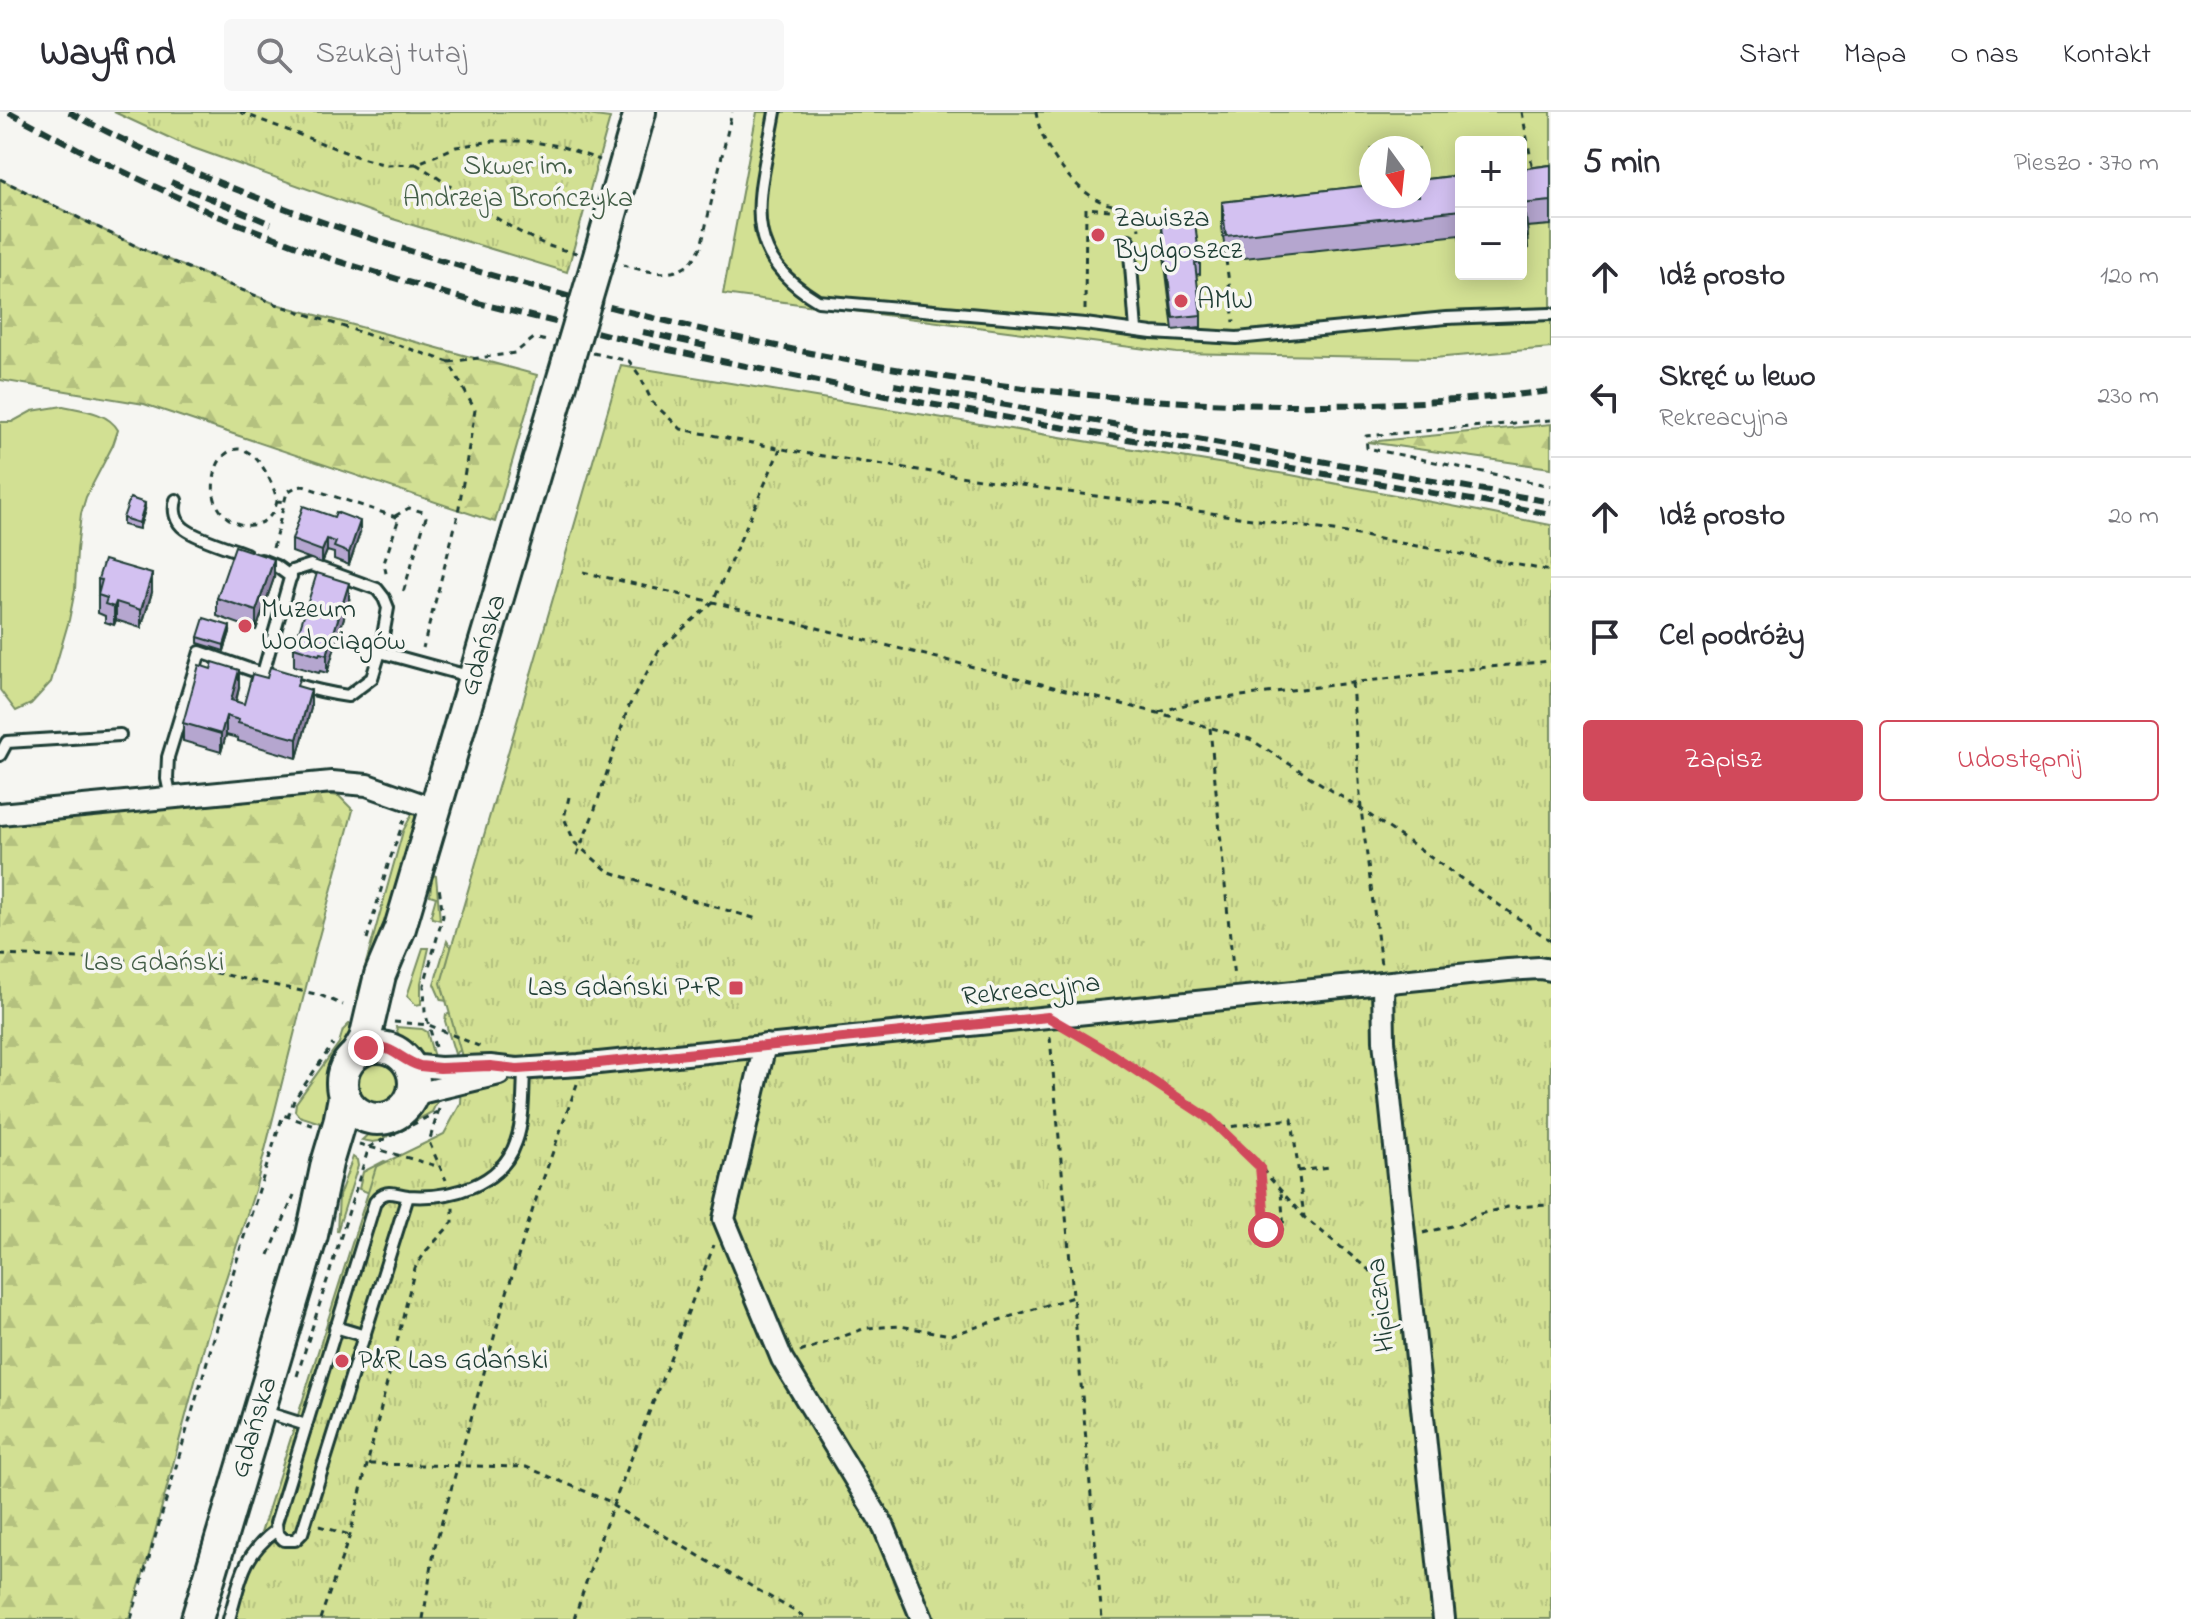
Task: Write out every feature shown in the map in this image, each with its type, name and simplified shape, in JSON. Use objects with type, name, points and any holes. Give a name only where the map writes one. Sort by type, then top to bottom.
[{"type":"main road","name":"Gdańska","points":[[312,1235],[353,1141],[366,1127],[373,1133],[405,1107],[411,1098],[414,1080],[400,1045],[391,1039],[388,1021],[400,928],[422,808],[474,678],[640,112]]},
{"type":"main road","name":"Gdańska","points":[[197,1619],[272,1414],[327,1163],[339,1123],[347,1046],[365,1039],[380,975],[400,928]]},
{"type":"main road","points":[[347,1046],[400,1045]]},
{"type":"main road","points":[[344,1097],[349,1106],[367,1118],[373,1133]]},
{"type":"street","points":[[0,814],[332,782],[367,785],[422,808]]},
{"type":"street","name":"Rekreacyjna","points":[[411,1098],[424,1092],[520,1069],[1508,970],[1551,970]]},
{"type":"street","name":"Hipiczna","points":[[1383,984],[1384,1041],[1444,1619]]},
{"type":"street","name":"Rekreacyjna","points":[[400,1045],[420,1066],[520,1069]]},
{"type":"street","points":[[765,1045],[724,1219],[782,1359],[884,1527],[922,1619]]},
{"type":"lane","points":[[775,112],[758,216],[762,241],[782,274],[798,289],[818,301],[1237,338],[1446,318],[1551,314]]},
{"type":"lane","points":[[1129,240],[1136,330]]},
{"type":"lane","points":[[176,500],[177,521],[185,530],[269,563],[291,577]]},
{"type":"lane","points":[[171,798],[167,779],[168,757],[200,652],[263,673],[323,692],[348,696],[372,678],[388,608],[384,598],[377,589],[311,565],[292,571],[263,673]]},
{"type":"lane","points":[[380,652],[474,678]]},
{"type":"lane","points":[[0,755],[7,742],[120,735]]},
{"type":"lane","points":[[229,1619],[249,1557],[276,1530],[375,1202],[381,1194],[388,1192],[433,1196],[472,1188],[497,1171],[515,1146],[519,1130],[520,1069]]},
{"type":"lane","points":[[276,1530],[281,1539],[292,1541],[299,1537],[305,1522],[408,1196]]},
{"type":"lane","points":[[335,1327],[365,1336]]},
{"type":"lane","points":[[272,1414],[306,1425]]},
{"type":"path","points":[[240,112],[386,165],[416,164],[456,147],[493,141],[526,141],[560,146],[604,162]]},
{"type":"path","points":[[1036,112],[1051,154],[1070,178],[1100,201],[1136,210],[1139,232]]},
{"type":"path","points":[[1522,112],[1533,169]]},
{"type":"path","points":[[0,179],[142,249],[276,304],[449,362],[515,353],[534,338],[568,351],[629,361],[652,402],[681,429],[780,449],[1347,533],[1551,571]]},
{"type":"path","points":[[1085,324],[1086,208],[1136,212]]},
{"type":"path","points":[[1226,260],[1237,338]]},
{"type":"path","points":[[419,663],[457,519],[475,410],[449,362]]},
{"type":"path","points":[[1551,420],[1366,436],[1367,448],[1551,486]]},
{"type":"path","points":[[235,449],[251,454],[270,478],[277,501],[270,514],[253,525],[242,526],[228,519],[216,503],[213,490],[220,460],[235,449]]},
{"type":"path","points":[[577,855],[634,696],[659,650],[713,602],[780,449]]},
{"type":"path","points":[[269,563],[290,489],[303,486],[399,518],[384,563],[388,582]]},
{"type":"path","points":[[277,501],[285,502]]},
{"type":"path","points":[[394,516],[409,508],[423,512],[426,517],[402,596],[396,589]]},
{"type":"path","points":[[583,572],[1157,713],[1250,739],[1361,809],[1551,941]]},
{"type":"path","points":[[1157,713],[1199,701],[1551,661]]},
{"type":"path","points":[[1352,683],[1361,809],[1383,984]]},
{"type":"path","points":[[1210,728],[1236,998]]},
{"type":"path","points":[[569,797],[564,818],[575,843],[608,871],[757,919]]},
{"type":"path","points":[[364,950],[388,865],[422,808]]},
{"type":"path","points":[[436,1049],[425,1012],[424,985],[441,928]]},
{"type":"path","points":[[0,955],[160,961],[320,995],[343,1005]]},
{"type":"path","points":[[1048,1017],[1210,1119],[1260,1167],[1304,1217],[1397,1293],[1409,1294]]},
{"type":"path","points":[[1048,1017],[1102,1619]]},
{"type":"path","points":[[400,1045],[429,1025]]},
{"type":"path","points":[[288,1117],[294,1100],[347,1046]]},
{"type":"path","points":[[423,1619],[435,1546],[458,1466],[526,1230],[579,1077]]},
{"type":"path","points":[[373,1133],[438,1111],[429,1142],[445,1179]]},
{"type":"path","points":[[131,1619],[283,1115],[322,1129]]},
{"type":"path","points":[[1220,1128],[1292,1119],[1304,1217]]},
{"type":"path","points":[[373,1133],[442,1168]]},
{"type":"path","points":[[272,1414],[373,1133]]},
{"type":"path","points":[[1260,1167],[1266,1230],[1284,1229],[1281,1192]]},
{"type":"path","points":[[1298,1171],[1329,1167]]},
{"type":"path","points":[[1404,1237],[1460,1224],[1480,1214],[1508,1207],[1551,1205]]},
{"type":"path","points":[[320,1619],[350,1535],[415,1268],[453,1222],[454,1211]]},
{"type":"path","points":[[574,1619],[613,1506],[724,1219]]},
{"type":"path","points":[[782,1359],[866,1328],[900,1326],[951,1335],[1073,1297]]},
{"type":"path","points":[[369,1464],[526,1467],[611,1502],[613,1506],[808,1619]]},
{"type":"path","points":[[305,1522],[350,1535]]},
{"type":"green space","name":"Skwer im. Andrzeja Brończyka","points":[[114,112],[565,112],[610,118],[567,272],[383,216],[185,145]]},
{"type":"green space","name":"Zawisza Bydgoszcz","points":[[757,112],[1551,112],[1551,348],[1434,358],[1177,353],[723,294]]},
{"type":"green space","points":[[0,179],[142,249],[276,304],[537,375],[495,522],[144,404],[0,380]]},
{"type":"green space","points":[[621,365],[1291,475],[1551,525],[1551,1619],[234,1619],[376,1167],[444,1134],[461,1103],[463,1060],[441,983]]},
{"type":"green space","points":[[63,406],[108,419],[118,430],[81,514],[75,590],[51,682],[31,704],[16,711],[0,690],[0,422],[12,422],[32,411]]},
{"type":"green space","points":[[1551,424],[1551,468],[1368,442]]},
{"type":"green space","points":[[461,757],[433,875],[436,876],[440,920],[431,915],[436,897],[430,895],[434,858]]},
{"type":"green space","name":"Las Gdański","points":[[303,791],[339,796],[353,810],[255,1190],[207,1336],[129,1619],[0,1619],[0,820]]},
{"type":"green space","points":[[413,812],[419,823],[364,1002],[356,999],[403,831]]},
{"type":"green space","points":[[447,941],[489,1007],[441,1000],[434,984]]},
{"type":"green space","points":[[423,948],[429,948],[421,983],[421,1004],[416,1005],[407,996]]},
{"type":"green space","points":[[451,1013],[505,1020],[455,1054],[445,1021],[446,1015]]},
{"type":"green space","points":[[349,1024],[361,1024],[354,1043],[336,1068],[330,1126],[299,1116],[295,1111],[296,1103]]},
{"type":"green space","points":[[396,1027],[427,1032],[435,1061],[410,1050]]},
{"type":"green space","points":[[378,1061],[394,1067],[400,1083],[394,1099],[378,1105],[362,1099],[356,1083],[362,1067]]},
{"type":"green space","points":[[438,1095],[432,1112],[379,1141],[362,1140],[371,1132],[401,1122],[420,1104]]},
{"type":"green space","points":[[353,1157],[358,1166],[337,1232],[339,1196]]},
{"type":"green space","points":[[384,1161],[445,1179],[372,1194],[359,1189],[363,1172]]},
{"type":"building","points":[[1551,165],[1551,201],[1527,203],[1527,168]]},
{"type":"building","points":[[1455,176],[1455,211],[1226,236],[1222,202],[1359,186],[1359,208],[1431,208],[1431,179]]},
{"type":"building","points":[[1195,223],[1200,262],[1195,263],[1201,315],[1173,318],[1162,226]]},
{"type":"building","points":[[130,498],[145,503],[139,523],[123,518]]},
{"type":"building","points":[[303,506],[334,517],[336,512],[360,521],[349,553],[334,547],[336,542],[327,539],[322,551],[292,540]]},
{"type":"building","points":[[235,546],[274,559],[256,611],[217,598]]},
{"type":"building","points":[[104,560],[152,574],[141,610],[116,602],[114,607],[105,604],[107,598],[98,595],[102,580],[98,579]]},
{"type":"building","points":[[317,573],[349,583],[327,655],[294,647]]},
{"type":"building","points":[[204,618],[230,626],[224,645],[198,637]]},
{"type":"building","points":[[213,662],[239,670],[231,700],[244,704],[252,674],[267,678],[270,667],[300,676],[297,686],[311,690],[297,739],[238,723],[239,720],[226,716],[221,734],[183,723],[199,665],[211,669]]},
{"type":"railway","points":[[9,112],[93,157],[215,215],[334,260],[478,303],[669,350],[924,403],[1551,514]]},
{"type":"railway","points":[[69,112],[192,171],[255,197],[383,242],[632,313],[846,360],[1075,394],[1211,403],[1347,405],[1551,391]]},
{"type":"railway","points":[[171,182],[271,224]]},
{"type":"railway","points":[[643,332],[706,346]]},
{"type":"railway","points":[[894,385],[1551,502]]},
{"type":"place","name":"Zawisza Bydgoszcz","points":[[1098,235]]},
{"type":"place","name":"AMW","points":[[1181,301]]},
{"type":"place","name":"Muzeum Wodociągów","points":[[245,626]]},
{"type":"place","name":"Las Gdański P+R","points":[[736,988]]},
{"type":"place","name":"P&R Las Gdański","points":[[342,1361]]},
{"type":"route","points":[[366,1048],[387,1048],[407,1062],[420,1066],[524,1069],[1048,1017],[1210,1119],[1260,1167],[1266,1230]]}]
